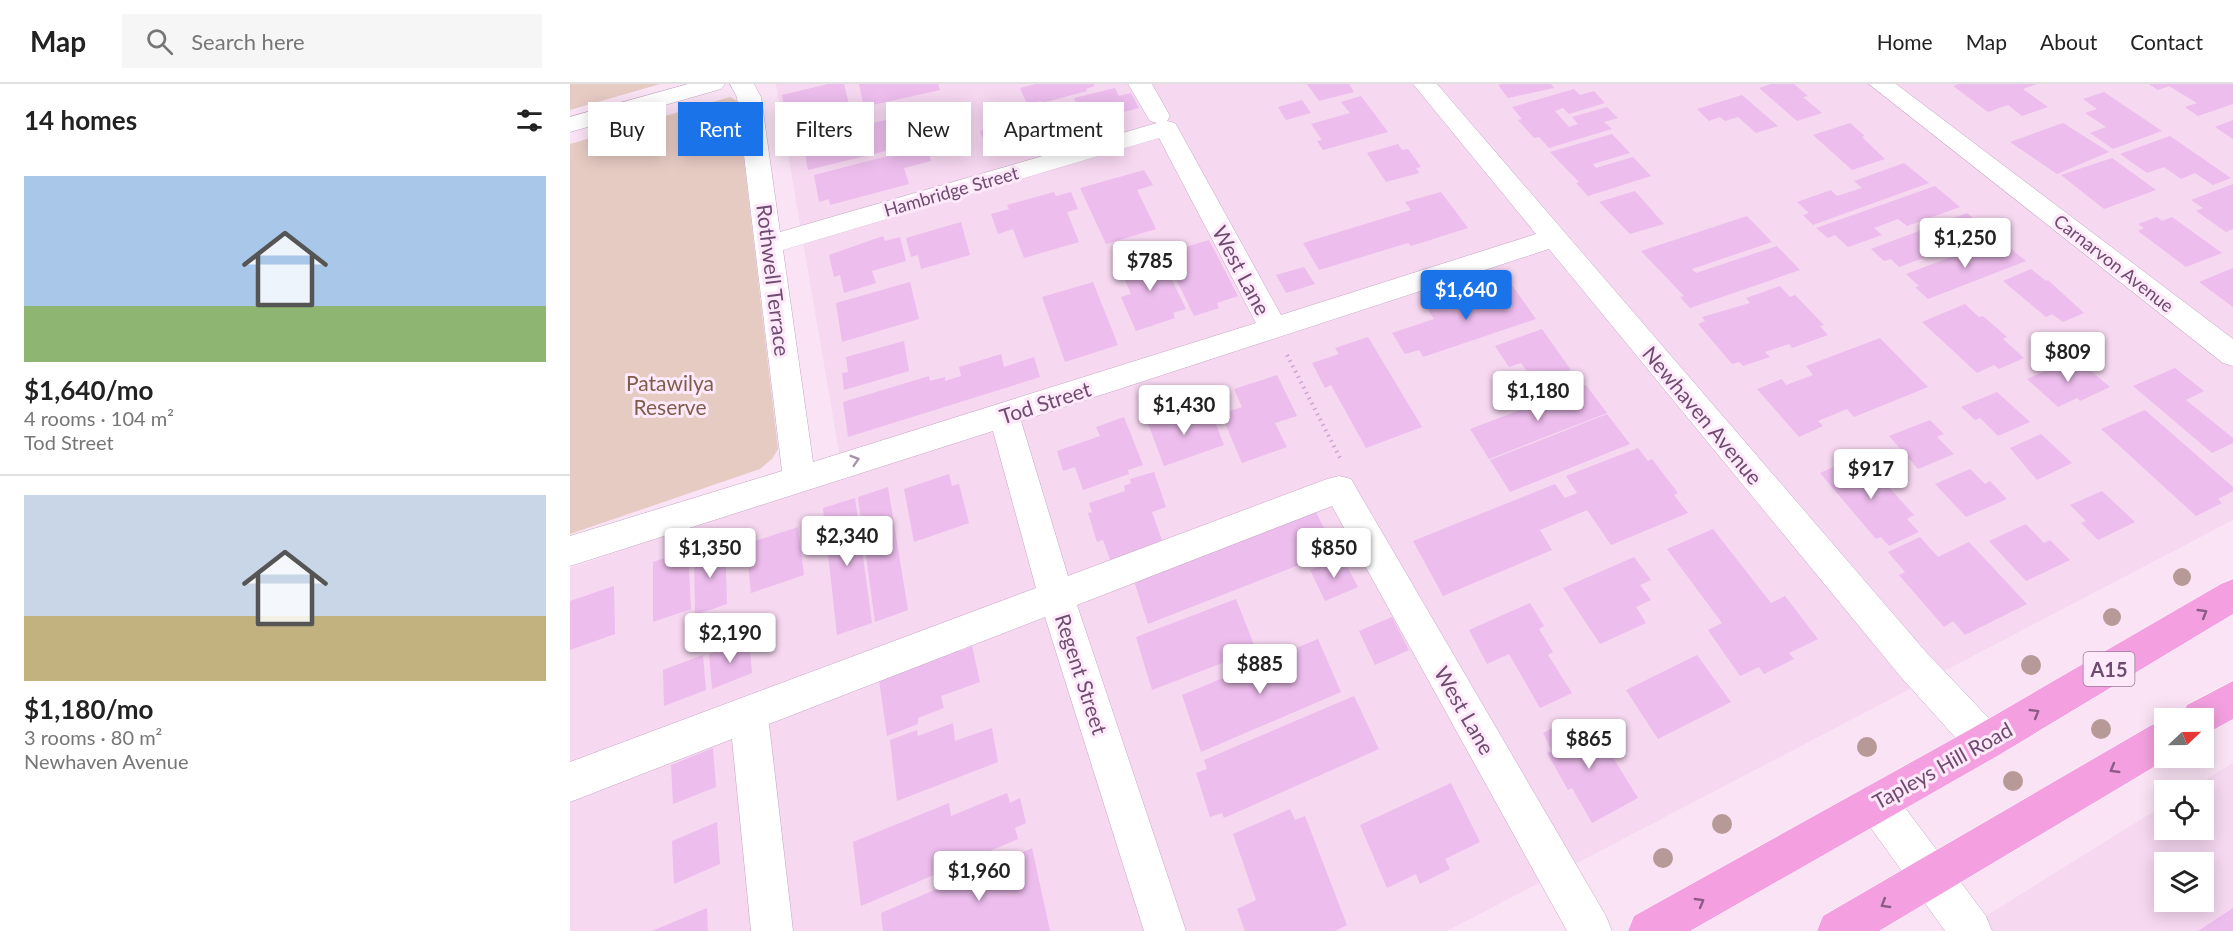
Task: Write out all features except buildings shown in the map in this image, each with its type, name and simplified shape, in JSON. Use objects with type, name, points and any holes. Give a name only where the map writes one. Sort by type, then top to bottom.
[{"type":"main road","name":"Tapleys Hill Road","points":[[1649,931],[1985,742],[2233,595]]},
{"type":"main road","points":[[2214,710],[2233,699]]},
{"type":"main road","points":[[1838,931],[2154,745]]},
{"type":"street","points":[[570,125],[713,84]]},
{"type":"street","name":"Rothwell Terrace","points":[[741,84],[749,97],[799,477]]},
{"type":"street","name":"West Lane","points":[[1140,84],[1273,327]]},
{"type":"street","name":"Newhaven Avenue","points":[[1425,84],[1913,664],[1985,742]]},
{"type":"street","name":"Carnarvon Avenue","points":[[1881,84],[2233,355]]},
{"type":"street","name":"Hambridge Street","points":[[770,244],[1162,122]]},
{"type":"street","name":"Tod Street","points":[[570,550],[1004,415],[1553,238]]},
{"type":"street","name":"Regent Street","points":[[1004,415],[1056,596],[1165,931]]},
{"type":"street","points":[[570,782],[1056,596],[1341,478]]},
{"type":"street","name":"West Lane","points":[[1341,478],[1591,931]]},
{"type":"street","points":[[749,714],[772,931]]},
{"type":"street","points":[[1877,803],[1971,931]]},
{"type":"path","name":"West Lane","points":[[1273,327],[1341,478]]},
{"type":"shaded area","points":[[776,84],[2233,84],[2233,520],[1447,931],[570,931],[570,568],[843,475],[788,156],[874,156],[874,102],[779,102]]},
{"type":"shaded area","points":[[2233,763],[2233,931],[1962,931],[2154,811],[2154,840],[2214,840],[2214,780],[2205,780]]},
{"type":"green space","points":[[570,84],[660,84],[598,102],[588,102],[588,105],[570,110]]},
{"type":"green space","name":"Patawilya Reserve","points":[[730,97],[737,102],[713,102]]},
{"type":"green space","name":"Patawilya Reserve","points":[[678,112],[678,156],[743,156],[778,449],[772,459],[760,469],[570,534],[570,144],[588,139],[588,156],[666,156],[666,116]]}]
